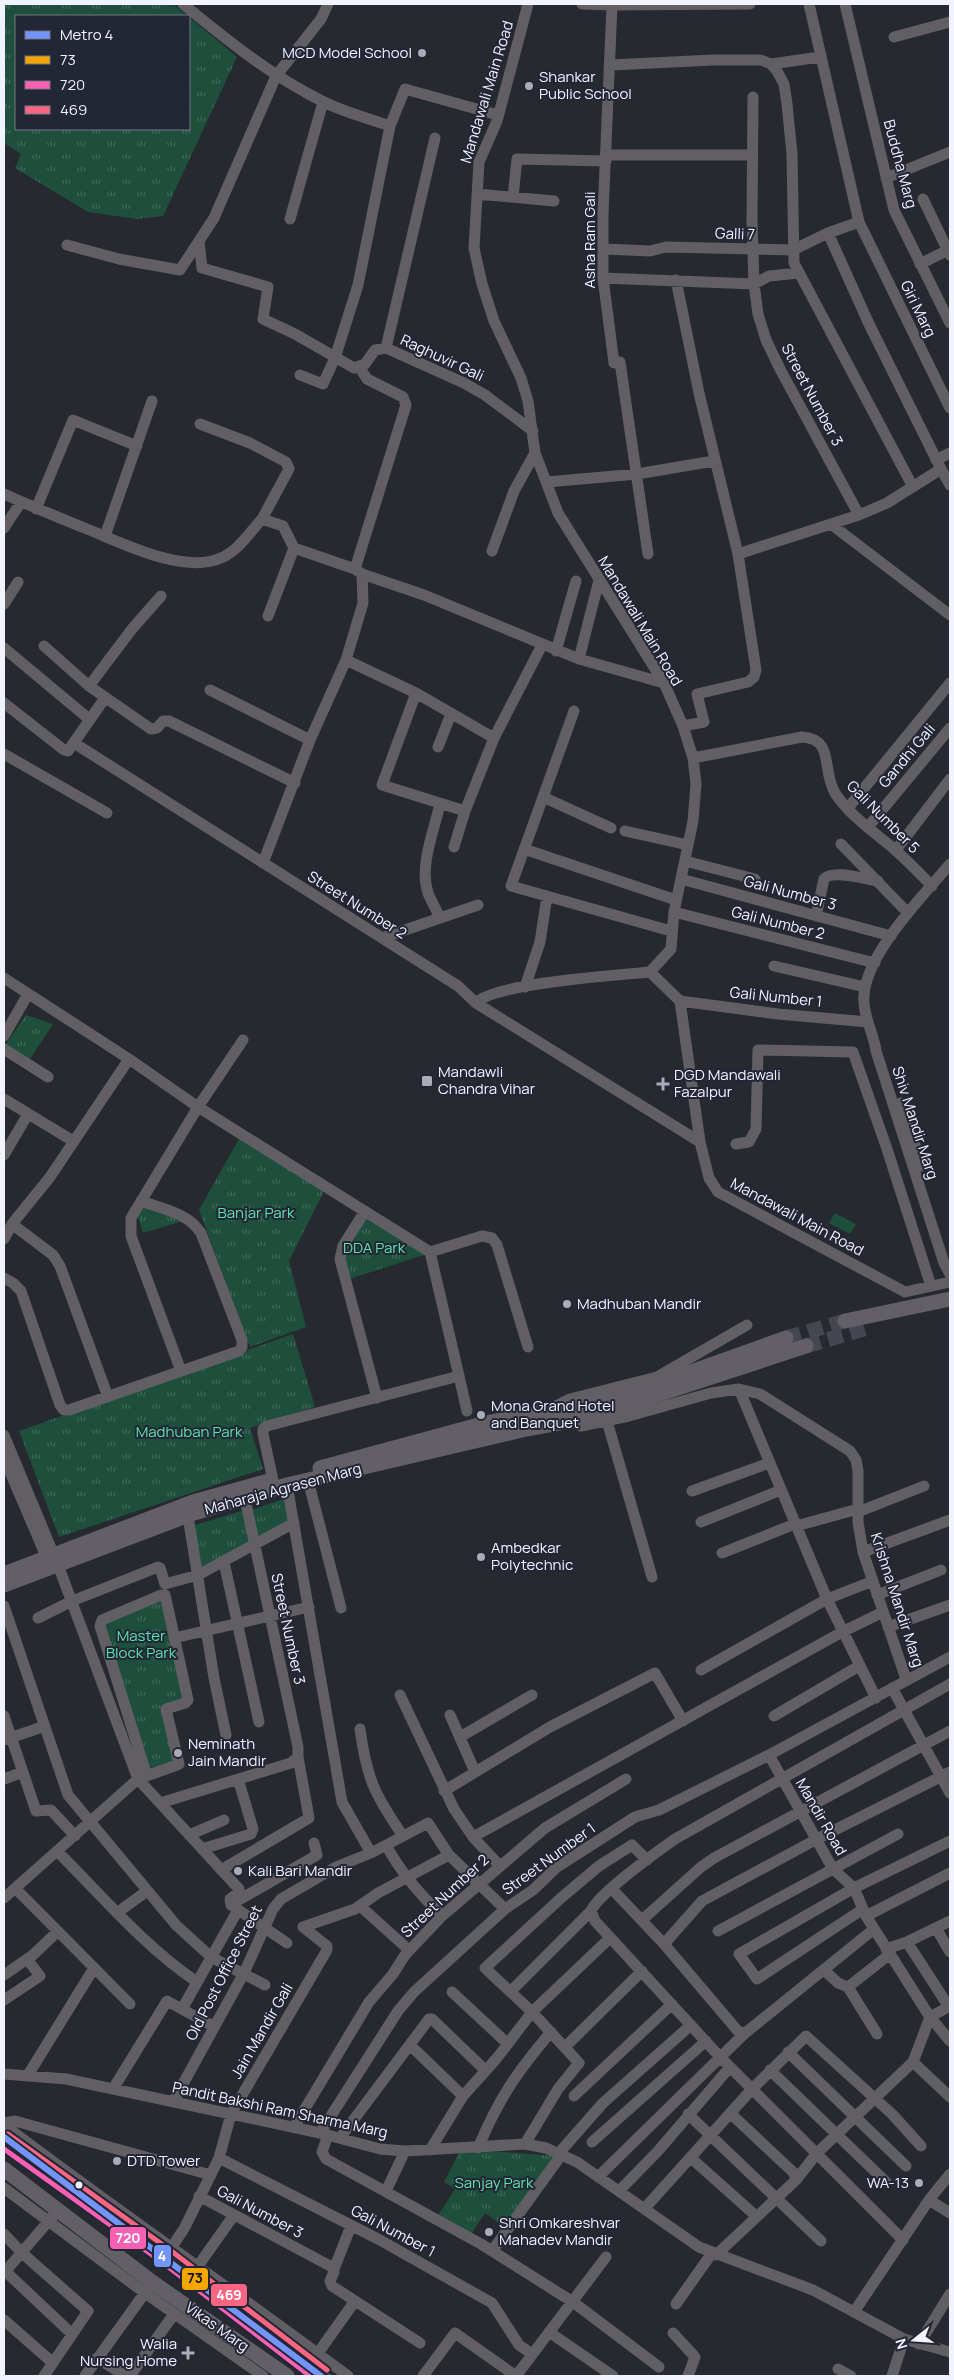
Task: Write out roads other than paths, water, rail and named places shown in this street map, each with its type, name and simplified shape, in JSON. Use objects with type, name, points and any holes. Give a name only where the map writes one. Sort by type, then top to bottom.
[{"type":"main road","points":[[845,1321],[950,1299]]},
{"type":"main road","points":[[867,1328],[950,1310]]},
{"type":"main road","name":"Maharaja Agrasen Marg","points":[[280,1483],[308,1480],[525,1422],[546,1411],[646,1388],[786,1338]]},
{"type":"main road","name":"Maharaja Agrasen Marg","points":[[4,1574],[52,1561],[280,1483],[486,1423],[570,1421],[654,1396],[806,1346]]},
{"type":"main road","name":"Maharaja Agrasen Marg","points":[[4,1585],[52,1561],[192,1502],[234,1498]]},
{"type":"main road","name":"Vikas Marg","points":[[4,2140],[169,2252],[298,2359],[323,2376]]},
{"type":"main road","name":"Vikas Marg","points":[[4,2169],[53,2216],[149,2287],[287,2376]]},
{"type":"street","points":[[183,4],[255,62],[276,76],[323,102],[390,126]]},
{"type":"street","points":[[67,245],[119,259],[180,270],[197,249],[214,218],[276,76],[321,19],[328,4]]},
{"type":"street","name":"Mandawali Main Road","points":[[528,4],[498,115],[478,162],[474,248],[482,284],[494,321],[521,378],[528,402],[535,454],[558,513],[664,683],[683,726],[693,758],[696,784],[693,821],[676,900],[671,949],[650,972]]},
{"type":"street","points":[[582,4],[612,6],[750,4]]},
{"type":"street","name":"Giri Marg","points":[[809,4],[860,222],[950,408]]},
{"type":"street","name":"Buddha Marg","points":[[845,4],[894,210],[950,323]]},
{"type":"street","name":"Asha Ram Gali","points":[[612,6],[611,64],[603,214],[603,278],[614,363],[620,362],[648,554]]},
{"type":"street","points":[[894,36],[950,22]]},
{"type":"street","points":[[771,64],[820,57]]},
{"type":"street","points":[[611,64],[761,60],[771,64],[777,70],[784,84],[788,104],[792,154],[794,263],[913,487]]},
{"type":"street","points":[[300,375],[323,384],[335,358],[358,285],[390,126],[405,89],[498,115]]},
{"type":"street","name":"Street Number 3","points":[[753,97],[753,249],[754,284],[758,314],[766,340],[859,516]]},
{"type":"street","points":[[290,218],[323,102]]},
{"type":"street","points":[[360,368],[375,350],[386,348],[435,138]]},
{"type":"street","points":[[886,178],[950,152]]},
{"type":"street","points":[[513,197],[516,159],[752,155]]},
{"type":"street","points":[[476,194],[554,201]]},
{"type":"street","points":[[920,264],[950,251],[923,199]]},
{"type":"street","name":"Galli 7","points":[[604,249],[650,250],[666,247],[793,250],[828,233],[860,222]]},
{"type":"street","points":[[828,233],[869,324],[950,485]]},
{"type":"street","points":[[197,249],[202,268],[268,287],[263,319],[295,334],[354,368],[360,368]]},
{"type":"street","points":[[603,278],[754,284],[769,276],[799,273]]},
{"type":"street","points":[[676,280],[714,460],[738,554],[756,670],[754,677],[748,682],[697,694],[704,722],[683,726]]},
{"type":"street","name":"Raghuvir Gali","points":[[386,348],[464,383],[485,395],[533,431]]},
{"type":"street","points":[[263,863],[310,740],[346,660],[363,603],[358,572],[406,405],[403,397],[367,379],[360,368]]},
{"type":"street","points":[[104,536],[152,402]]},
{"type":"street","points":[[36,509],[73,420],[137,446]]},
{"type":"street","points":[[4,494],[139,551],[170,560],[195,562],[220,559],[234,550],[262,519],[289,469],[286,462],[250,443],[200,424]]},
{"type":"street","points":[[738,554],[859,516],[887,503],[913,487],[950,453]]},
{"type":"street","points":[[492,551],[514,491],[535,454]]},
{"type":"street","points":[[547,482],[637,474],[714,460]]},
{"type":"street","points":[[4,528],[21,502]]},
{"type":"street","points":[[262,519],[283,526],[294,548],[424,595],[579,660],[664,683]]},
{"type":"street","points":[[832,525],[950,615]]},
{"type":"street","points":[[268,616],[294,548]]},
{"type":"street","points":[[579,660],[599,580]]},
{"type":"street","points":[[556,651],[576,581]]},
{"type":"street","points":[[4,604],[18,582]]},
{"type":"street","points":[[89,686],[132,629],[161,596]]},
{"type":"street","points":[[44,646],[89,686],[151,729],[157,728],[163,721],[169,722],[295,783]]},
{"type":"street","points":[[454,846],[465,811],[494,738],[542,646]]},
{"type":"street","points":[[4,648],[89,719]]},
{"type":"street","points":[[346,660],[416,693],[494,738]]},
{"type":"street","points":[[848,808],[950,683]]},
{"type":"street","points":[[210,690],[310,740]]},
{"type":"street","points":[[416,693],[382,785],[465,811]]},
{"type":"street","points":[[4,703],[64,750],[71,750],[89,719],[105,698]]},
{"type":"street","points":[[574,711],[511,886],[672,931]]},
{"type":"street","points":[[438,747],[451,714]]},
{"type":"street","name":"Gandhi Gali","points":[[868,827],[950,728]]},
{"type":"street","name":"Gali Number 5","points":[[693,758],[802,737],[812,737],[820,742],[825,750],[827,776],[836,793],[848,808],[896,850],[932,886]]},
{"type":"street","name":"Street Number 2","points":[[74,743],[458,986],[476,1003],[700,1142]]},
{"type":"street","points":[[4,754],[107,813]]},
{"type":"street","points":[[896,850],[950,779]]},
{"type":"street","points":[[543,796],[611,828]]},
{"type":"street","points":[[440,804],[426,874],[428,893],[440,918]]},
{"type":"street","points":[[625,831],[688,845]]},
{"type":"street","points":[[841,844],[908,913]]},
{"type":"street","points":[[524,849],[676,900]]},
{"type":"street","points":[[685,861],[755,879]]},
{"type":"street","name":"Shiv Mandir Marg","points":[[950,864],[891,936],[874,963],[865,987],[863,1002],[875,1040],[883,1049],[944,1263],[950,1270]]},
{"type":"street","points":[[816,916],[824,879],[827,876],[835,874],[878,881]]},
{"type":"street","name":"Gali Number 3","points":[[682,879],[891,936]]},
{"type":"street","points":[[525,987],[540,942],[546,896]]},
{"type":"street","points":[[382,938],[478,905]]},
{"type":"street","name":"Gali Number 2","points":[[674,912],[874,963]]},
{"type":"street","points":[[774,966],[865,987]]},
{"type":"street","points":[[476,1003],[482,996],[525,987],[573,979],[650,972],[680,1001]]},
{"type":"street","points":[[4,978],[129,1059],[198,1107],[430,1252],[467,1411]]},
{"type":"street","points":[[4,1036],[28,994]]},
{"type":"street","name":"Mandawali Main Road","points":[[680,1001],[700,1142],[709,1178],[718,1192],[906,1292],[931,1286],[950,1270]]},
{"type":"street","name":"Gali Number 1","points":[[680,1001],[778,1014],[868,1022]]},
{"type":"street","points":[[181,1371],[131,1236],[131,1218],[198,1107],[243,1040]]},
{"type":"street","points":[[4,1049],[48,1077]]},
{"type":"street","points":[[736,1144],[750,1142],[756,1130],[758,1050],[853,1052],[887,1149],[931,1286]]},
{"type":"street","points":[[4,1239],[12,1224],[50,1177],[129,1059]]},
{"type":"street","points":[[4,1099],[73,1141]]},
{"type":"street","points":[[4,1155],[28,1114]]},
{"type":"street","points":[[887,1149],[910,1142]]},
{"type":"street","points":[[4,1278],[21,1291],[60,1405],[64,1410],[108,1397],[239,1351],[242,1346],[242,1340],[201,1233],[194,1223],[183,1216],[141,1201]]},
{"type":"street","points":[[364,1211],[344,1246],[340,1259],[361,1344],[377,1398]]},
{"type":"street","points":[[12,1224],[52,1255],[60,1266],[108,1397]]},
{"type":"street","points":[[430,1252],[482,1236],[492,1238],[497,1245],[528,1347]]},
{"type":"street","points":[[546,1411],[570,1399],[657,1377],[748,1324]]},
{"type":"street","points":[[371,1853],[342,1802],[294,1522],[263,1434],[263,1429],[266,1426],[459,1376]]},
{"type":"street","points":[[570,1421],[581,1426],[607,1421],[711,1393],[738,1389],[842,1632],[876,1698]]},
{"type":"street","name":"Krishna Mandir Marg","points":[[738,1389],[760,1394],[850,1451],[856,1460],[858,1471],[858,1510],[863,1552],[906,1680]]},
{"type":"street","points":[[607,1421],[652,1577]]},
{"type":"street","points":[[4,1435],[52,1561]]},
{"type":"street","points":[[4,1458],[72,1601],[142,1778],[160,1804],[239,1889],[239,1892],[230,1899],[234,1907],[287,1943]]},
{"type":"street","points":[[692,1491],[770,1462]]},
{"type":"street","points":[[308,1480],[341,1608]]},
{"type":"street","points":[[722,1553],[796,1525],[858,1510],[924,1486]]},
{"type":"street","points":[[701,1522],[781,1490]]},
{"type":"street","name":"Street Number 3","points":[[221,1870],[309,1818],[294,1760],[298,1747],[250,1520],[234,1498]]},
{"type":"street","points":[[188,1516],[214,1678],[226,1735]]},
{"type":"street","points":[[863,1552],[950,1520]]},
{"type":"street","points":[[38,1618],[72,1601],[158,1567],[165,1584],[198,1575],[294,1522]]},
{"type":"street","points":[[224,1562],[259,1722]]},
{"type":"street","points":[[877,1595],[941,1570]]},
{"type":"street","points":[[701,1670],[827,1598],[873,1581]]},
{"type":"street","points":[[4,1898],[142,1778],[179,1764],[165,1711],[167,1708],[185,1703],[188,1700],[165,1595],[100,1623],[142,1778]]},
{"type":"street","points":[[888,1627],[950,1605]]},
{"type":"street","points":[[4,1606],[68,1795],[176,1925],[211,1957],[265,1984]]},
{"type":"street","points":[[174,1638],[309,1607]]},
{"type":"street","points":[[473,1837],[842,1632],[883,1612]]},
{"type":"street","name":"Street Number 1","points":[[324,2134],[398,2011],[414,1992],[505,1909],[534,1890],[557,1867],[636,1817],[659,1810],[769,1755],[950,1657]]},
{"type":"street","points":[[774,1716],[859,1666]]},
{"type":"street","points":[[444,1790],[550,1727],[655,1673],[683,1721]]},
{"type":"street","points":[[510,1991],[612,1889],[676,1839],[950,1684]]},
{"type":"street","points":[[892,1688],[924,1745],[946,1775],[950,1793]]},
{"type":"street","points":[[400,1695],[444,1790],[473,1837],[499,1865]]},
{"type":"street","points":[[460,1737],[532,1695]]},
{"type":"street","points":[[450,1715],[475,1772]]},
{"type":"street","points":[[4,1716],[7,1739],[23,1772],[36,1810],[51,1810],[75,1836]]},
{"type":"street","points":[[7,1739],[45,1726]]},
{"type":"street","points":[[360,1730],[364,1762],[371,1784],[380,1803],[404,1836]]},
{"type":"street","points":[[642,1920],[701,1867],[950,1731]]},
{"type":"street","name":"Mandir Road","points":[[769,1755],[833,1869],[854,1888]]},
{"type":"street","points":[[160,1804],[294,1760]]},
{"type":"street","points":[[4,1779],[23,1772]]},
{"type":"street","points":[[664,1944],[702,1900],[817,1839],[946,1775]]},
{"type":"street","points":[[202,1849],[251,1834],[253,1830],[238,1779]]},
{"type":"street","name":"Street Number 2","points":[[294,2127],[370,2002],[393,1974],[409,1950],[442,1916],[499,1865],[545,1828],[626,1779]]},
{"type":"street","points":[[189,1835],[224,1820]]},
{"type":"street","name":"Old Post Office Street","points":[[173,2102],[213,2026],[244,1973],[273,1909],[281,1899],[336,1867],[371,1853],[428,1824],[449,1855]]},
{"type":"street","points":[[718,1931],[898,1834]]},
{"type":"street","points":[[950,1841],[854,1888],[739,1954],[757,1979],[864,1912],[950,1872]]},
{"type":"street","points":[[182,2009],[211,1957],[234,1907],[317,1855],[314,1843]]},
{"type":"street","points":[[386,1845],[406,1878],[442,1916]]},
{"type":"street","points":[[525,2144],[558,2089],[578,2065],[578,2060],[532,2012],[485,1968],[599,1866],[632,1845],[647,1860]]},
{"type":"street","points":[[58,1851],[118,1912],[181,1971],[198,1982]]},
{"type":"street","points":[[409,1950],[360,1906],[449,1855],[505,1909]]},
{"type":"street","points":[[15,1888],[130,2004]]},
{"type":"street","points":[[854,1888],[864,1912],[874,1929],[930,2018],[950,2041]]},
{"type":"street","points":[[612,1889],[664,1944],[737,2030],[744,2034]]},
{"type":"street","points":[[118,1912],[147,1891]]},
{"type":"street","name":"Jain Mandir Gali","points":[[169,2252],[219,2158],[231,2114],[327,1946],[303,1927],[360,1906]]},
{"type":"street","points":[[591,1911],[595,1922],[720,2057],[902,2240]]},
{"type":"street","points":[[848,1988],[888,1951],[950,1920]]},
{"type":"street","points":[[936,1928],[950,1952]]},
{"type":"street","points":[[598,2177],[744,2034],[874,1929]]},
{"type":"street","points":[[4,1975],[27,1959],[58,1931]]},
{"type":"street","points":[[430,2150],[463,2096],[508,2044],[532,2012],[610,1938]]},
{"type":"street","points":[[676,2304],[714,2254],[796,2180],[817,2153],[913,2062],[930,2018],[949,2006],[907,1942]]},
{"type":"street","points":[[4,2000],[40,1976],[27,1959]]},
{"type":"street","points":[[28,2074],[94,1968]]},
{"type":"street","points":[[824,1970],[838,1983],[848,1988],[877,2034]]},
{"type":"street","points":[[565,2047],[642,1971]]},
{"type":"street","points":[[452,1992],[508,2044]]},
{"type":"street","points":[[113,2089],[167,2001],[213,2026]]},
{"type":"street","points":[[574,2096],[672,2004]]},
{"type":"street","points":[[340,2138],[430,2018],[485,2070]]},
{"type":"street","points":[[492,2251],[561,2154],[602,2103],[691,2025]]},
{"type":"street","points":[[478,2148],[503,2094],[517,2073],[551,2032]]},
{"type":"street","points":[[645,2208],[752,2089],[803,2037],[808,2036],[874,2098],[921,2146]]},
{"type":"street","points":[[592,2142],[706,2041]]},
{"type":"street","points":[[410,2045],[463,2096]]},
{"type":"street","points":[[788,2052],[906,2166]]},
{"type":"street","points":[[913,2062],[950,2097]]},
{"type":"street","points":[[619,2191],[658,2151],[730,2067]]},
{"type":"street","points":[[770,2070],[886,2182]]},
{"type":"street","name":"Pandit Bakshi Ram Sharma Marg","points":[[4,2074],[28,2074],[66,2079],[294,2127],[380,2149],[405,2151],[525,2144],[561,2154],[645,2208],[672,2230],[699,2247],[813,2290],[904,2339],[950,2352]]},
{"type":"street","points":[[730,2113],[794,2172],[796,2180]]},
{"type":"street","points":[[688,2114],[821,2241]]},
{"type":"street","points":[[4,2124],[16,2120],[211,2174]]},
{"type":"street","points":[[4,2124],[169,2252],[198,2266],[348,2376]]},
{"type":"street","points":[[324,2134],[322,2152],[326,2159],[492,2251],[573,2302],[658,2366]]},
{"type":"street","points":[[386,2191],[405,2151]]},
{"type":"street","name":"Gali Number 1","points":[[219,2158],[351,2226],[492,2303],[519,2345],[532,2354]]},
{"type":"street","points":[[691,2158],[756,2216]]},
{"type":"street","points":[[854,2312],[929,2200],[950,2174]]},
{"type":"street","points":[[4,2188],[53,2216],[4,2272],[72,2334]]},
{"type":"street","name":"Gali Number 3","points":[[199,2196],[334,2269]]},
{"type":"street","points":[[929,2200],[950,2213]]},
{"type":"street","points":[[198,2266],[234,2214]]},
{"type":"street","points":[[351,2226],[330,2284],[420,2343]]},
{"type":"street","points":[[4,2234],[22,2253],[88,2311],[44,2376]]},
{"type":"street","points":[[423,2376],[455,2333],[516,2376],[606,2257]]},
{"type":"street","points":[[85,2376],[149,2287],[174,2314],[263,2376]]},
{"type":"street","points":[[919,2344],[950,2294]]},
{"type":"street","points":[[318,2353],[355,2301]]},
{"type":"street","points":[[130,2376],[174,2314]]},
{"type":"street","points":[[4,2320],[52,2363]]},
{"type":"street","points":[[549,2332],[613,2376]]},
{"type":"street","points":[[674,2333],[695,2357],[688,2376]]},
{"type":"street","points":[[892,2376],[904,2339]]},
{"type":"street","points":[[98,2358],[126,2376]]},
{"type":"street","points":[[838,2369],[851,2376]]},
{"type":"tunnel","points":[[786,1338],[845,1321]]},
{"type":"tunnel","points":[[806,1346],[867,1328]]},
{"type":"metro line","name":"4","points":[[4,2137],[321,2376]]},
{"type":"place","name":"MCD Model School","points":[[422,53]]},
{"type":"place","name":"Shankar Public School","points":[[529,86]]},
{"type":"place","name":"Mandawli Chandra Vihar","points":[[427,1081]]},
{"type":"place","name":"DGD Mandawali Fazalpur","points":[[663,1084]]},
{"type":"place","name":"Madhuban Mandir","points":[[567,1304]]},
{"type":"place","name":"Mona Grand Hotel and Banquet","points":[[481,1415]]},
{"type":"place","name":"Ambedkar Polytechnic","points":[[481,1557]]},
{"type":"place","name":"Neminath Jain Mandir","points":[[178,1753]]},
{"type":"place","name":"Kali Bari Mandir","points":[[238,1871]]},
{"type":"place","name":"DTD Tower","points":[[117,2161]]},
{"type":"place","name":"WA-13","points":[[919,2183]]},
{"type":"place","name":"Shri Omkareshvar Mahadev Mandir","points":[[489,2232]]},
{"type":"place","name":"Walia Nursing Home","points":[[188,2353]]},
{"type":"park label","name":"Banjar Park","points":[[256,1213]]},
{"type":"park label","name":"DDA Park","points":[[374,1248]]},
{"type":"park label","name":"Madhuban Park","points":[[189,1432]]},
{"type":"park label","name":"Master Block Park","points":[[141,1644]]},
{"type":"park label","name":"Sanjay Park","points":[[494,2183]]}]
